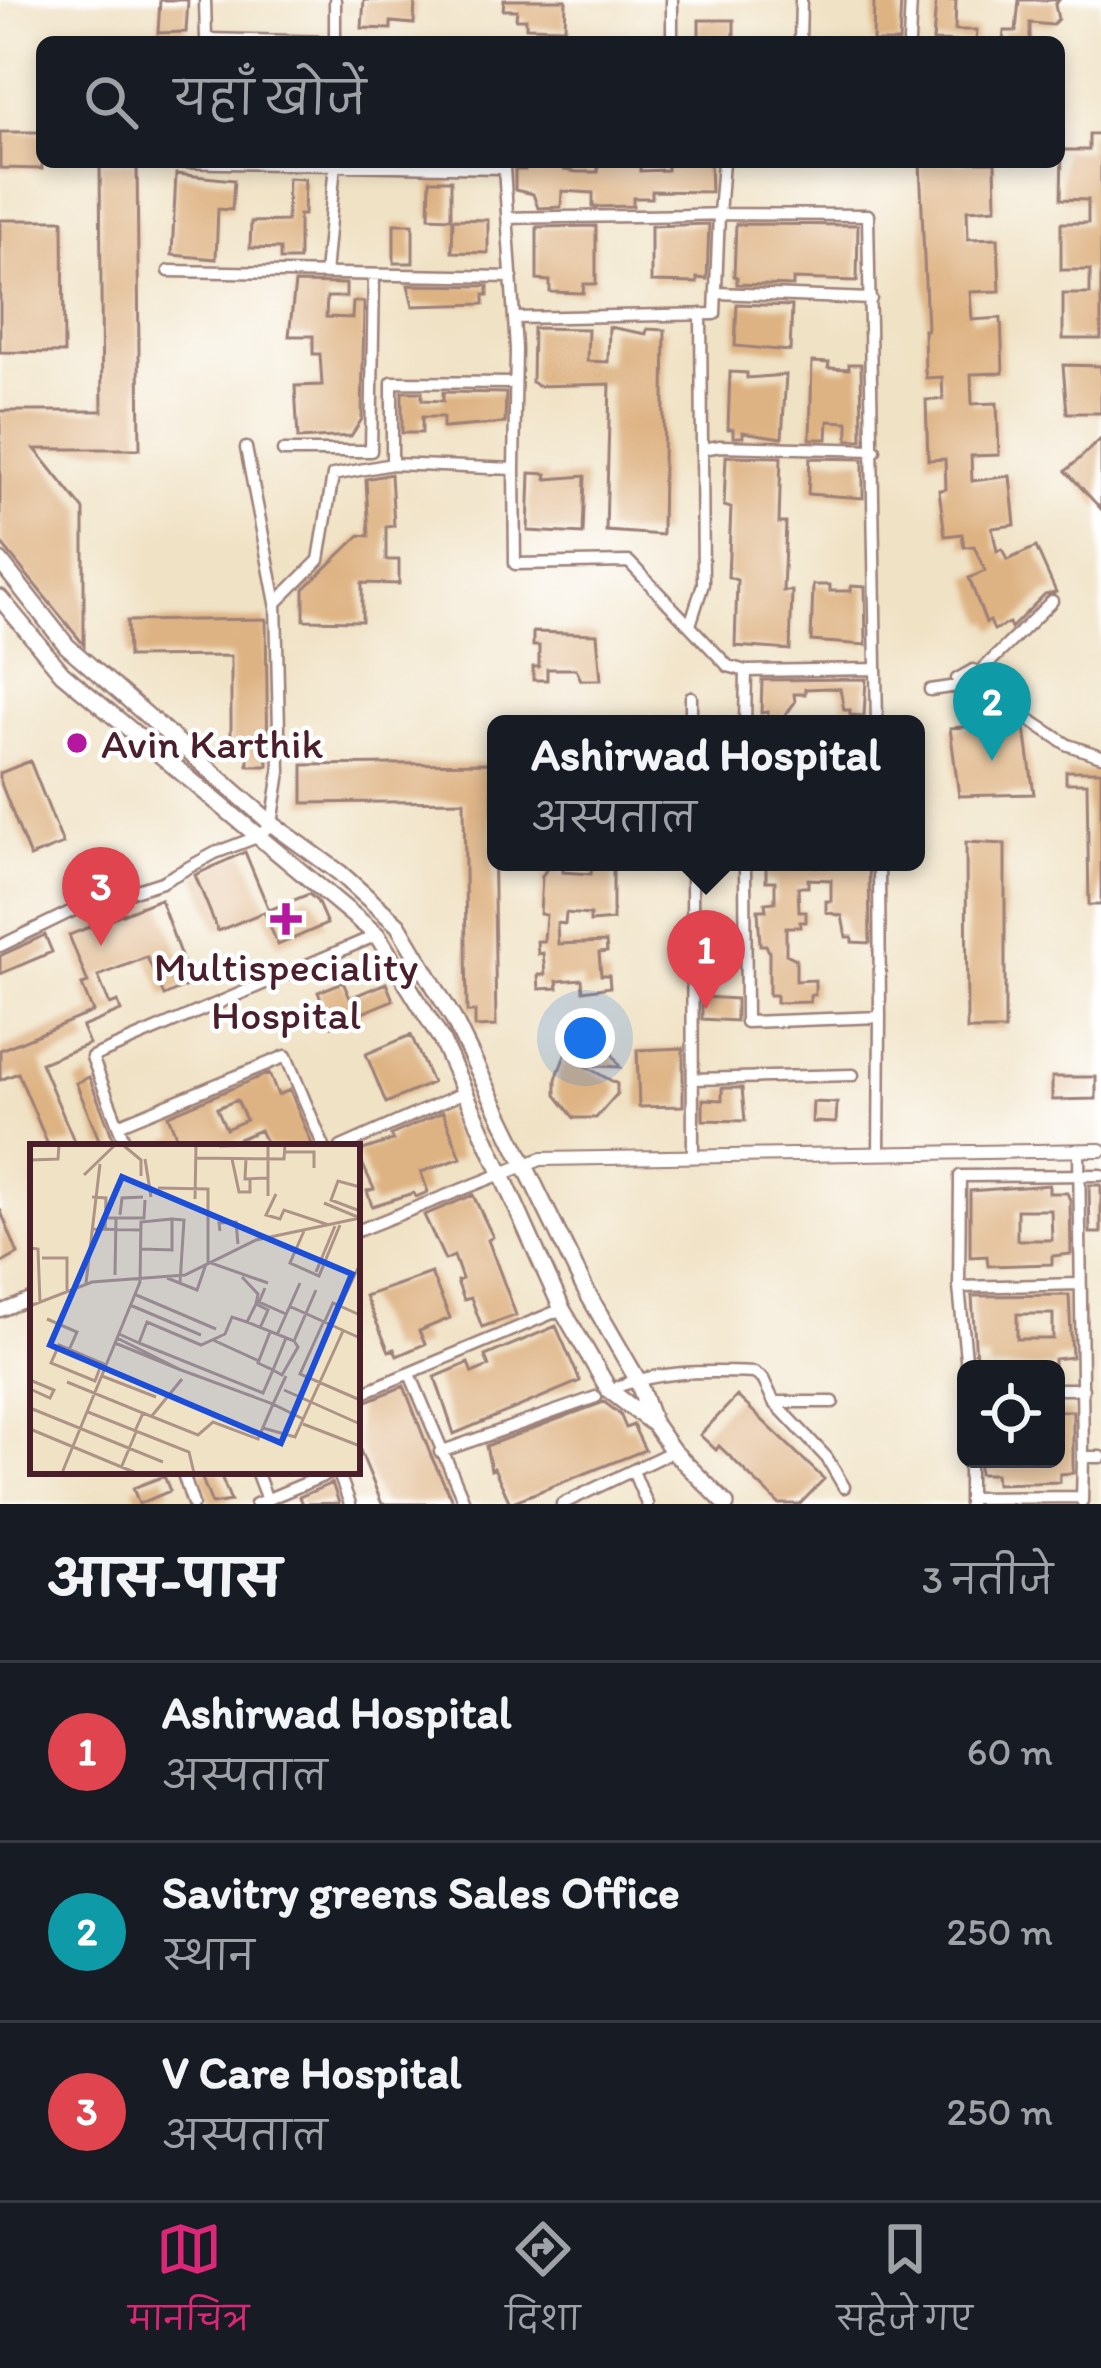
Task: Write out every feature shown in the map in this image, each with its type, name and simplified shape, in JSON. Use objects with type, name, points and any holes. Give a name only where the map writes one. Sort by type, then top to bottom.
[{"type":"main road","points":[[0,561],[67,646],[272,824],[340,873],[398,925],[453,1018],[584,1289],[637,1379],[653,1423],[726,1504]]},
{"type":"main road","points":[[0,598],[62,673],[103,710],[377,935],[440,1039],[602,1394],[653,1423]]},
{"type":"main road","points":[[103,710],[115,688]]},
{"type":"street","points":[[205,0],[206,36]]},
{"type":"street","points":[[334,36],[335,0]]},
{"type":"street","points":[[672,0],[672,36]]},
{"type":"street","points":[[800,36],[801,0]]},
{"type":"street","points":[[909,36],[910,0]]},
{"type":"street","points":[[326,274],[335,168]]},
{"type":"street","points":[[504,168],[514,318],[515,564],[629,562],[728,666],[746,670],[875,669]]},
{"type":"street","points":[[514,318],[715,314],[723,168]]},
{"type":"street","points":[[508,218],[868,215],[877,715]]},
{"type":"street","points":[[169,271],[512,277]]},
{"type":"street","points":[[283,452],[371,451],[374,275]]},
{"type":"street","points":[[717,293],[872,299]]},
{"type":"street","points":[[690,625],[704,584],[701,314]]},
{"type":"street","points":[[392,464],[392,382],[513,382]]},
{"type":"street","points":[[0,946],[74,910],[162,882],[256,837],[272,824],[280,772],[276,603],[247,448]]},
{"type":"street","points":[[704,449],[875,450]]},
{"type":"street","points":[[276,603],[319,560],[333,475],[392,464],[514,470]]},
{"type":"street","points":[[980,673],[1052,601]]},
{"type":"street","points":[[746,670],[746,715]]},
{"type":"street","points":[[957,686],[962,675],[973,670],[980,673],[990,687],[981,698]]},
{"type":"street","points":[[930,690],[957,686]]},
{"type":"street","points":[[957,686],[962,694],[998,699],[1069,745],[1101,756]]},
{"type":"street","points":[[691,697],[691,715]]},
{"type":"street","points":[[692,871],[693,1157]]},
{"type":"street","points":[[745,871],[746,1022],[880,1017]]},
{"type":"street","points":[[879,871],[879,1154]]},
{"type":"street","points":[[126,1144],[92,1057],[377,935]]},
{"type":"street","points":[[118,1125],[286,1056],[324,1144]]},
{"type":"street","points":[[693,1079],[853,1075]]},
{"type":"street","points":[[348,1144],[465,1092]]},
{"type":"street","points":[[360,1230],[541,1160],[1101,1150]]},
{"type":"street","points":[[969,1468],[969,1501],[1082,1500],[1078,1151]]},
{"type":"street","points":[[966,1360],[959,1287],[960,1176],[1101,1175]]},
{"type":"street","points":[[959,1287],[1079,1284]]},
{"type":"street","points":[[0,1311],[30,1299]]},
{"type":"street","points":[[360,1394],[562,1309]]},
{"type":"street","points":[[1083,1319],[1101,1318]]},
{"type":"street","points":[[440,1452],[637,1379],[684,1370],[754,1373],[763,1379],[773,1402],[826,1458],[844,1487]]},
{"type":"street","points":[[410,1374],[465,1504]]},
{"type":"street","points":[[1065,1389],[1083,1389]]},
{"type":"street","points":[[773,1402],[832,1402]]},
{"type":"street","points":[[562,1504],[674,1451]]},
{"type":"street","points":[[1083,1456],[1101,1457]]},
{"type":"street","points":[[633,1471],[647,1504]]},
{"type":"street","points":[[183,1474],[193,1504]]},
{"type":"street","points":[[262,1502],[329,1474]]},
{"type":"street","points":[[337,1474],[350,1504]]},
{"type":"building","points":[[160,0],[188,0],[186,32],[158,33]]},
{"type":"building","points":[[364,0],[415,0],[414,24],[391,22],[391,29],[362,28]]},
{"type":"building","points":[[504,0],[566,0],[565,28],[526,27],[526,19],[516,19],[517,10],[503,10]]},
{"type":"building","points":[[874,0],[901,0],[899,36],[873,36]]},
{"type":"building","points":[[936,0],[956,0],[955,30],[977,30],[976,36],[933,36]]},
{"type":"building","points":[[1019,0],[1059,0],[1055,5],[1058,19],[1052,25],[1030,23],[1030,36],[1004,36],[1004,31],[1016,31]]},
{"type":"building","points":[[699,20],[734,20],[734,36],[699,36]]},
{"type":"building","points":[[0,132],[36,132],[36,168],[42,169],[0,168]]},
{"type":"building","points":[[1089,134],[1101,134],[1101,339],[1063,339],[1063,294],[1090,294],[1090,270],[1061,270],[1061,223],[1088,223],[1088,200],[1061,199],[1062,168],[1065,150],[1089,150]]},
{"type":"building","points":[[100,168],[137,168],[140,449],[35,449],[84,510],[84,645],[0,542],[0,411],[102,411]]},
{"type":"building","points":[[710,168],[711,192],[652,191],[652,198],[633,198],[633,206],[593,207],[593,193],[562,191],[561,207],[538,208],[533,194],[515,190],[515,170]]},
{"type":"building","points":[[920,168],[995,168],[996,208],[967,210],[968,239],[998,238],[1000,291],[970,292],[972,320],[1001,318],[1003,373],[971,374],[972,404],[997,403],[999,455],[971,456],[972,481],[1010,476],[1015,525],[992,528],[997,551],[1002,549],[1007,560],[1036,547],[1056,592],[1045,594],[1011,628],[1009,623],[994,630],[990,621],[986,623],[969,578],[985,571],[974,546],[964,547],[962,534],[945,536],[939,490],[946,489],[945,459],[928,460],[926,400],[943,399],[942,377],[926,378]]},
{"type":"building","points":[[176,174],[234,180],[232,210],[218,209],[216,259],[172,255]]},
{"type":"building","points":[[288,178],[305,179],[299,260],[280,260],[280,249],[250,248],[251,222],[287,221]]},
{"type":"building","points":[[430,180],[451,180],[451,218],[429,217]]},
{"type":"building","points":[[453,219],[488,220],[488,253],[452,252]]},
{"type":"building","points":[[0,220],[63,220],[64,353],[0,352]]},
{"type":"building","points":[[394,224],[413,224],[413,263],[394,263]]},
{"type":"building","points":[[709,224],[707,279],[651,282],[651,226]]},
{"type":"building","points":[[736,224],[858,225],[857,281],[737,284]]},
{"type":"building","points":[[596,226],[596,284],[584,284],[583,293],[550,292],[550,281],[537,280],[537,227]]},
{"type":"building","points":[[295,283],[346,284],[346,297],[327,297],[326,317],[352,318],[353,302],[364,302],[362,419],[351,436],[298,439],[295,386],[322,385],[320,354],[313,354],[313,336],[289,336]]},
{"type":"building","points":[[408,285],[488,286],[488,295],[484,295],[484,304],[413,306]]},
{"type":"building","points":[[737,304],[792,306],[790,351],[735,346]]},
{"type":"building","points":[[609,327],[646,334],[647,329],[665,330],[662,535],[606,531],[610,384],[537,386],[532,382],[533,328],[588,329],[587,361],[608,362]]},
{"type":"building","points":[[812,362],[849,369],[849,364],[861,364],[862,440],[848,440],[848,422],[828,421],[827,439],[810,439]]},
{"type":"building","points":[[1063,365],[1101,366],[1101,413],[1067,413]]},
{"type":"building","points":[[730,372],[747,373],[747,378],[786,375],[782,438],[743,432],[743,437],[733,437],[733,429],[728,429]]},
{"type":"building","points":[[402,392],[422,392],[422,400],[443,401],[443,392],[506,393],[505,423],[443,428],[443,417],[422,417],[422,433],[402,433]]},
{"type":"building","points":[[1101,439],[1101,509],[1066,471]]},
{"type":"building","points":[[726,456],[781,457],[779,523],[786,523],[783,591],[792,591],[790,650],[735,646],[737,580],[728,577],[731,508],[724,506]]},
{"type":"building","points":[[810,458],[863,459],[863,498],[808,494]]},
{"type":"building","points":[[530,473],[547,474],[546,479],[585,476],[583,534],[528,531]]},
{"type":"building","points":[[391,474],[394,526],[386,527],[386,560],[399,560],[399,584],[362,583],[362,621],[304,620],[304,589],[360,535],[369,536],[366,479]]},
{"type":"building","points":[[813,585],[830,585],[830,591],[865,587],[866,645],[811,641]]},
{"type":"building","points":[[266,619],[268,766],[248,766],[248,754],[231,754],[231,656],[128,657],[127,621]]},
{"type":"building","points":[[533,632],[597,634],[601,680],[581,680],[576,669],[547,669],[547,680],[533,680],[533,667],[539,667],[539,646],[533,646]]},
{"type":"building","points":[[866,679],[864,715],[850,715],[850,710],[844,710],[840,689],[829,688],[794,694],[795,702],[786,715],[761,713],[762,680]]},
{"type":"building","points":[[1017,723],[1025,729],[1034,794],[959,796],[950,728]]},
{"type":"building","points":[[30,761],[63,844],[30,857],[0,773]]},
{"type":"building","points":[[487,763],[487,871],[494,871],[496,1026],[475,1027],[475,1012],[467,1012],[464,801],[303,803],[303,765]]},
{"type":"building","points":[[1066,771],[1101,771],[1101,905],[1089,905],[1087,783],[1066,783]]},
{"type":"building","points":[[966,842],[1005,844],[1005,1030],[967,1030]]},
{"type":"building","points":[[245,852],[269,910],[218,931],[195,875]]},
{"type":"building","points":[[545,871],[613,871],[613,920],[590,922],[590,915],[566,913],[565,924],[557,923],[558,944],[606,942],[607,952],[599,953],[601,975],[609,975],[610,987],[583,991],[582,979],[557,981],[558,988],[539,989],[538,975],[545,975],[537,941],[544,941],[546,915],[540,914]]},
{"type":"building","points":[[766,871],[869,871],[870,943],[852,942],[852,937],[846,937],[842,916],[826,912],[831,880],[808,879],[808,887],[798,887],[799,911],[806,911],[806,922],[786,927],[786,954],[796,959],[796,981],[815,980],[810,1002],[776,1003],[776,995],[769,995],[769,952],[766,945],[760,945],[758,910],[775,902],[775,881],[766,881]]},
{"type":"building","points":[[309,894],[327,924],[278,945],[264,912]]},
{"type":"building","points":[[160,899],[191,984],[164,996],[147,957],[98,976],[110,1005],[118,1002],[121,1011],[82,1027],[89,1044],[41,1063],[75,1143],[48,1144],[18,1073],[0,1080],[0,1050],[93,1012],[82,985],[88,983],[69,935]]},
{"type":"building","points":[[45,935],[52,952],[0,974],[0,956]]},
{"type":"building","points":[[343,982],[350,998],[386,983],[393,1000],[332,1026],[318,992]]},
{"type":"building","points":[[702,997],[736,999],[736,1021],[702,1019]]},
{"type":"building","points":[[411,1035],[432,1083],[386,1103],[366,1054]]},
{"type":"building","points":[[593,1039],[607,1045],[620,1067],[583,1065],[617,1084],[617,1094],[596,1118],[574,1118],[556,1095],[556,1079],[569,1044]]},
{"type":"building","points":[[683,1048],[683,1106],[639,1107],[637,1050]]},
{"type":"building","points":[[269,1073],[278,1095],[290,1090],[312,1144],[267,1144],[260,1130],[227,1144],[205,1140],[158,1144],[176,1136],[168,1115]],"holes":[[[237,1100],[246,1120],[226,1129],[217,1108]]]},
{"type":"building","points":[[89,1077],[115,1144],[101,1144],[76,1083]]},
{"type":"building","points":[[1052,1077],[1096,1077],[1096,1099],[1052,1100]]},
{"type":"building","points":[[722,1088],[742,1088],[745,1121],[703,1120],[703,1099],[722,1100]]},
{"type":"building","points":[[813,1102],[837,1103],[836,1123],[812,1122]]},
{"type":"building","points":[[443,1112],[461,1158],[421,1172],[428,1192],[372,1206],[367,1191],[374,1189],[360,1151],[393,1140],[391,1135]]},
{"type":"building","points":[[1049,1185],[1049,1193],[1067,1193],[1071,1254],[1052,1256],[1052,1264],[988,1266],[987,1256],[970,1257],[970,1191]],"holes":[[[1017,1210],[1051,1210],[1052,1240],[1017,1240]]]},
{"type":"building","points":[[1089,1185],[1101,1185],[1101,1233],[1090,1233]]},
{"type":"building","points":[[473,1195],[493,1237],[488,1240],[516,1315],[482,1327],[471,1298],[464,1300],[454,1256],[445,1260],[424,1215]]},
{"type":"building","points":[[0,1209],[18,1254],[0,1264]]},
{"type":"building","points":[[431,1273],[450,1318],[419,1331],[425,1344],[397,1356],[394,1349],[389,1351],[365,1296]]},
{"type":"building","points":[[1069,1295],[1072,1357],[976,1359],[972,1296]],"holes":[[[1017,1314],[1053,1314],[1053,1339],[1017,1339]]]},
{"type":"building","points":[[556,1326],[580,1381],[454,1434],[435,1377],[468,1363],[472,1373],[489,1366],[485,1356]]},
{"type":"building","points":[[404,1386],[454,1504],[382,1504],[360,1450],[360,1404]]},
{"type":"building","points":[[737,1396],[824,1479],[800,1504],[779,1504],[719,1446],[716,1450],[700,1435]]},
{"type":"building","points":[[604,1402],[620,1414],[626,1428],[633,1425],[645,1450],[510,1503],[494,1468],[491,1470],[486,1446]]},
{"type":"building","points":[[1065,1411],[1073,1411],[1073,1473],[1060,1474],[1060,1482],[996,1484],[995,1474],[979,1474],[979,1468],[1065,1468]]},
{"type":"building","points":[[200,1474],[220,1474],[231,1501],[212,1504]]},
{"type":"building","points":[[164,1476],[170,1491],[139,1504],[133,1488]]},
{"type":"building","points":[[332,1483],[339,1503],[302,1504],[299,1497]]},
{"type":"place","name":"Avin Karthik","points":[[77,743]]},
{"type":"place","name":"Savitry greens Sales Office","points":[[992,761]]},
{"type":"place","name":"Multispeciality Hospital","points":[[286,919]]},
{"type":"place","name":"V Care Hospital","points":[[101,946]]},
{"type":"place","name":"Ashirwad Hospital","points":[[706,1009]]}]
